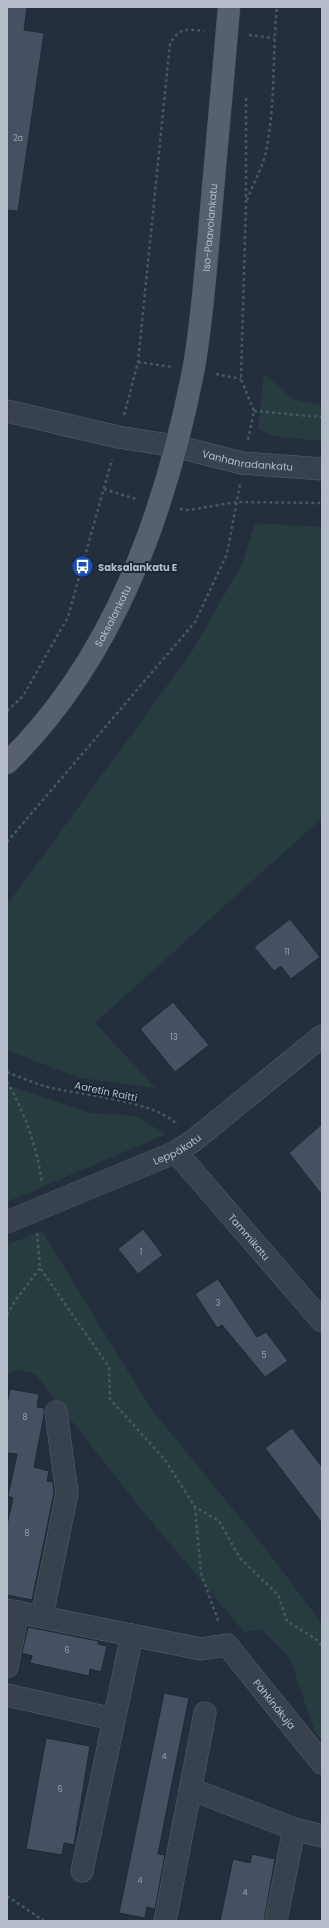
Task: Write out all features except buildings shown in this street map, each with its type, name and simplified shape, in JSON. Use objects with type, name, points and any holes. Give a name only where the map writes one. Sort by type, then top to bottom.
[{"type":"main road","name":"Iso-Paavolankatu","points":[[175,446],[194,363],[205,274],[229,7]]},
{"type":"main road","name":"Saksalankatu","points":[[7,763],[28,743],[71,689],[123,599],[158,507],[175,446]]},
{"type":"street","name":"Vanhanradankatu","points":[[7,411],[118,437],[175,446],[242,463],[322,469]]},
{"type":"street","name":"Leppäkatu","points":[[7,1222],[185,1147],[322,1036]]},
{"type":"street","name":"Tammikatu","points":[[185,1147],[322,1321]]},
{"type":"street","points":[[42,1616],[67,1493],[56,1412]]},
{"type":"street","points":[[7,1667],[13,1611],[201,1649],[227,1644]]},
{"type":"street","points":[[82,1871],[132,1635]]},
{"type":"street","name":"Pähkinäkuja","points":[[227,1644],[322,1763]]},
{"type":"street","points":[[7,1695],[113,1719]]},
{"type":"street","points":[[165,1921],[205,1713]]},
{"type":"street","points":[[190,1789],[294,1829],[322,1836]]},
{"type":"street","points":[[276,1921],[294,1829]]},
{"type":"path","points":[[246,202],[266,152],[273,95],[274,38],[277,7]]},
{"type":"path","points":[[7,712],[22,696],[68,617],[138,362],[170,43],[178,33],[188,30],[211,32]]},
{"type":"path","points":[[242,35],[274,38]]},
{"type":"path","points":[[254,411],[322,417]]},
{"type":"path","points":[[104,489],[158,507],[189,510],[237,502],[322,503]]},
{"type":"path","name":"Aaretin Raitti","points":[[7,1072],[45,1086],[143,1106],[172,1120],[185,1147]]},
{"type":"path","points":[[7,1082],[15,1095],[38,1154],[40,1268],[109,1367],[110,1399],[165,1460],[195,1507],[219,1521],[240,1558],[278,1595],[287,1621],[317,1640],[322,1646]]},
{"type":"path","points":[[7,1315],[15,1301],[40,1268]]},
{"type":"path","points":[[195,1507],[201,1574],[227,1644]]},
{"type":"path","points":[[7,1896],[44,1921]]},
{"type":"green space","points":[[264,374],[293,399],[322,406],[322,441],[272,436],[258,428]]},
{"type":"green space","points":[[255,523],[322,527],[322,818],[95,1023],[156,1088],[80,1078],[7,1050],[7,905],[191,653],[243,562]]},
{"type":"green space","points":[[7,1085],[90,1113],[135,1116],[166,1134],[7,1202]]},
{"type":"green space","points":[[42,1231],[151,1409],[265,1548],[322,1624],[322,1740],[315,1732],[290,1659],[262,1629],[244,1632],[137,1504],[35,1374],[17,1370],[7,1374],[7,1245]]},
{"type":"place","name":"Saksalankatu E","points":[[83,567]]}]
